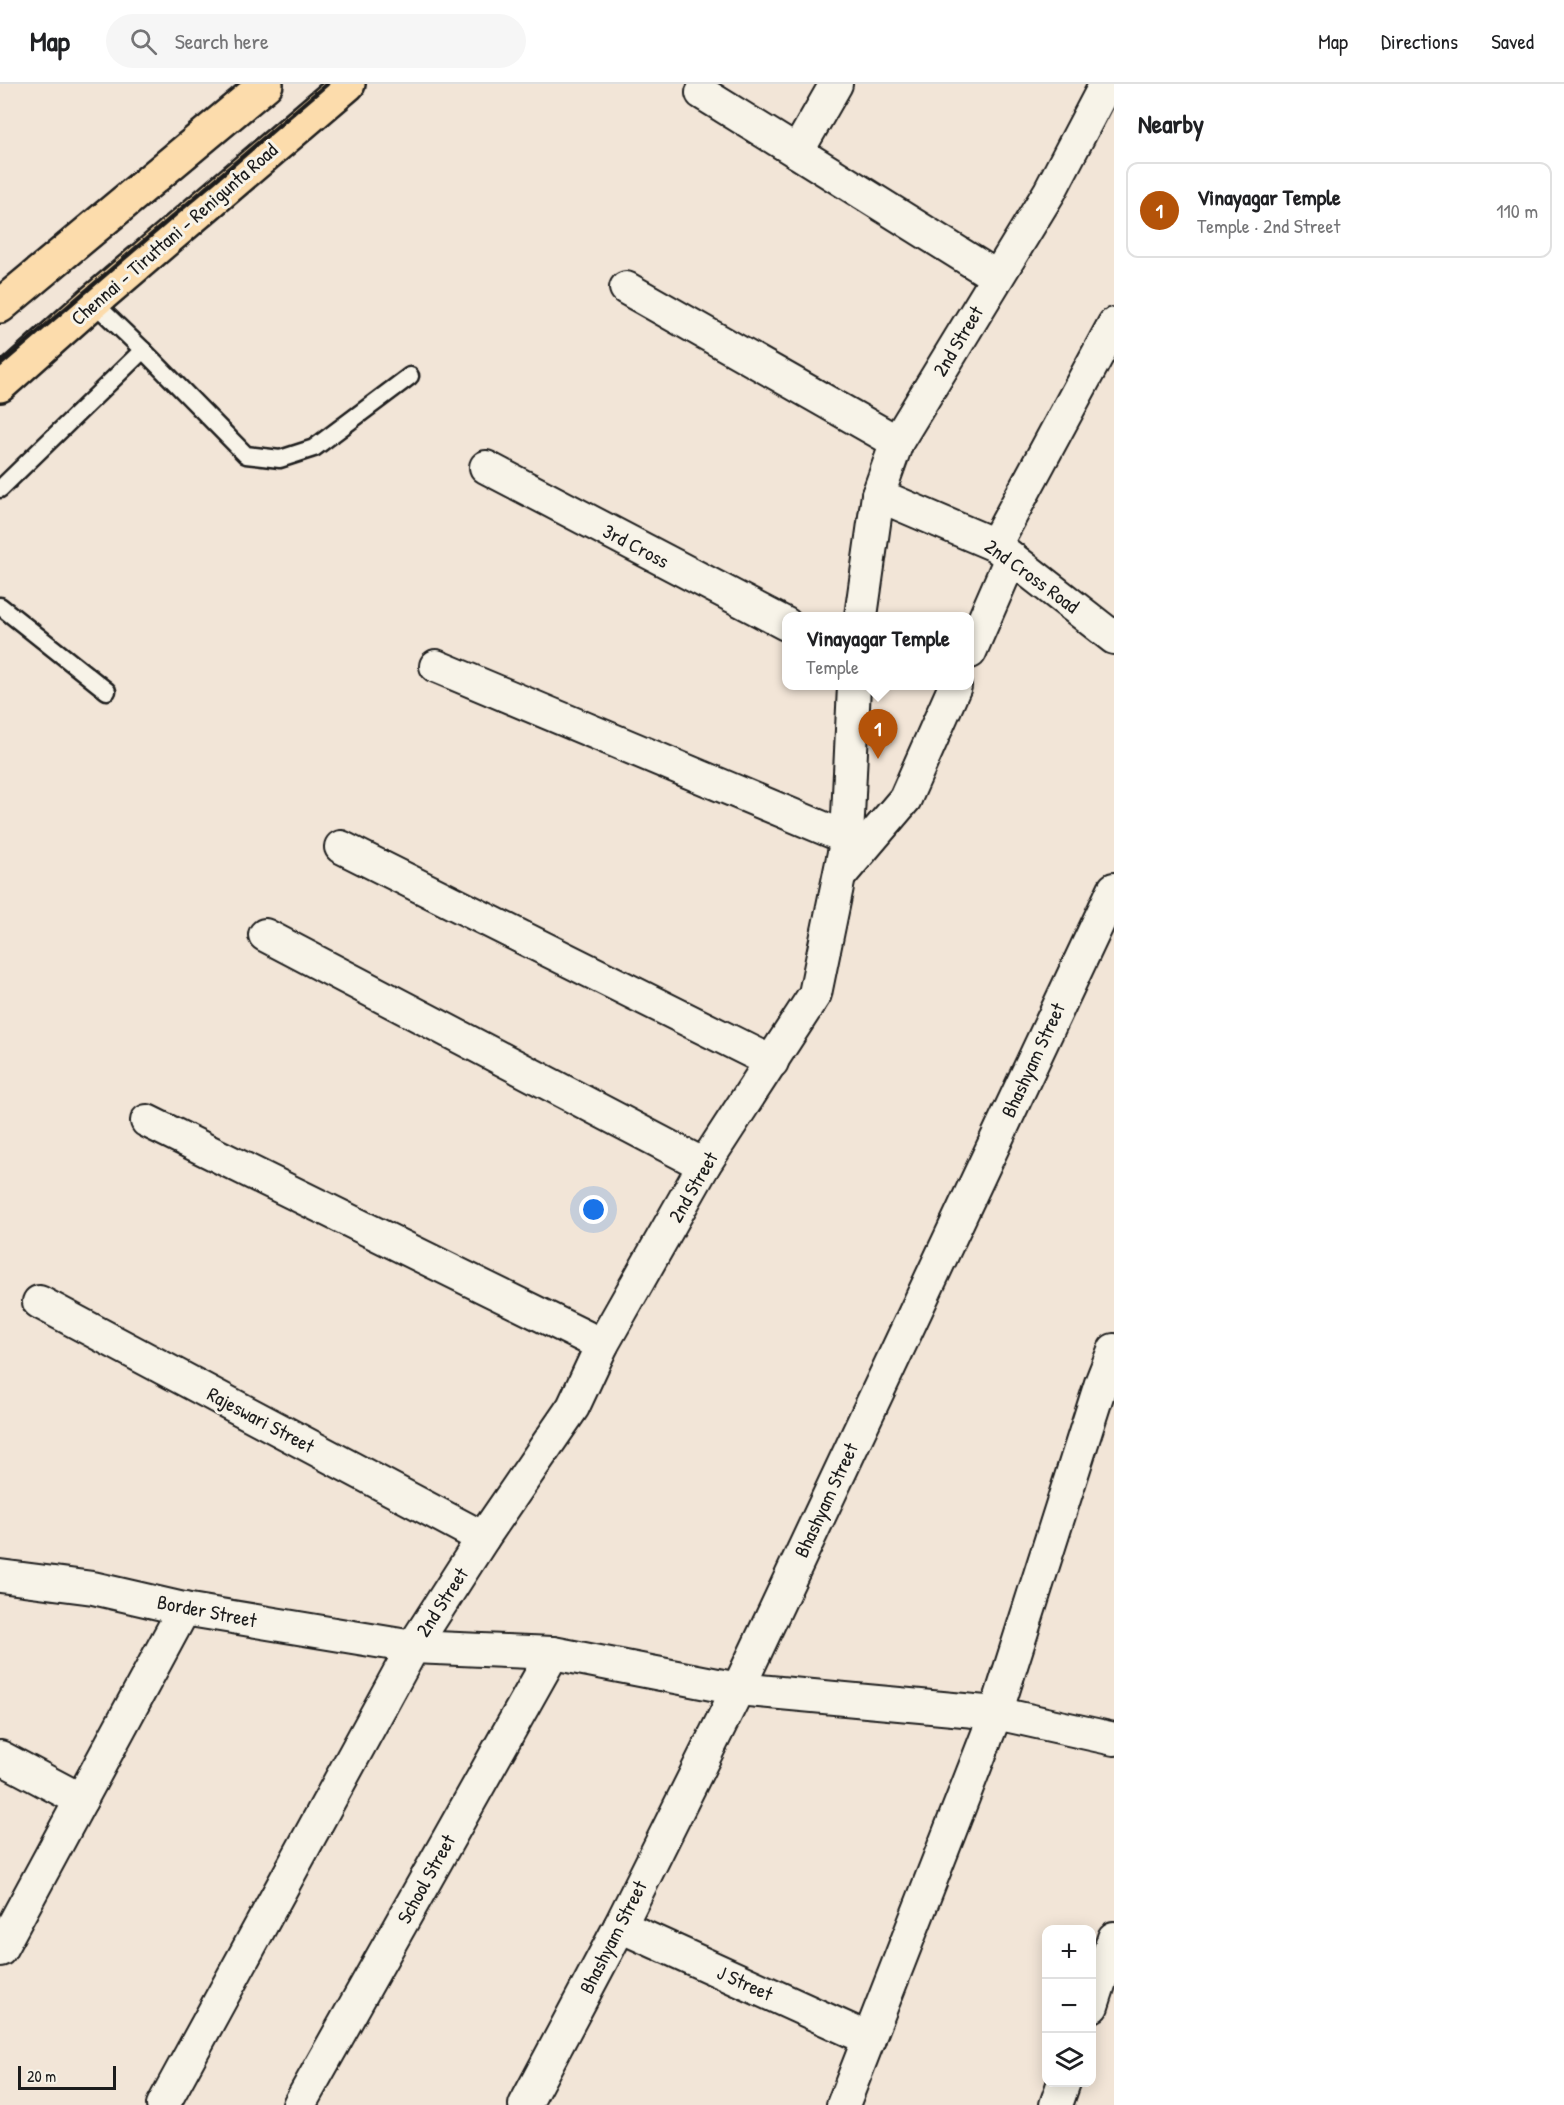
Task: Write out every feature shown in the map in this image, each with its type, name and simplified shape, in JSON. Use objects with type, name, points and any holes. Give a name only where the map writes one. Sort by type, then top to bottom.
[{"type":"highway","points":[[0,306],[266,84]]},
{"type":"highway","name":"Chennai - Tiruttani - Renigunta Road","points":[[0,385],[93,302],[348,84]]},
{"type":"street","points":[[797,152],[836,84]]},
{"type":"street","points":[[702,93],[997,277]]},
{"type":"street","name":"2nd Street","points":[[862,612],[878,495],[897,442],[1104,105]]},
{"type":"street","points":[[626,288],[897,442]]},
{"type":"street","points":[[974,637],[1003,551],[1114,324]]},
{"type":"street","name":"3rd Cross","points":[[486,467],[782,622]]},
{"type":"street","name":"2nd Cross Road","points":[[878,495],[1003,551],[1114,638]]},
{"type":"street","points":[[436,666],[847,838]]},
{"type":"street","name":"2nd Street","points":[[163,2105],[413,1647],[483,1538],[573,1407],[602,1346],[704,1166],[815,994],[847,838],[854,690]]},
{"type":"street","points":[[839,877],[905,799],[953,690]]},
{"type":"street","points":[[341,847],[772,1062]]},
{"type":"street","name":"Bhashyam Street","points":[[525,2105],[620,1926],[738,1689],[1114,889]]},
{"type":"street","points":[[264,935],[704,1166]]},
{"type":"street","points":[[147,1121],[602,1346]]},
{"type":"street","name":"Rajeswari Street","points":[[39,1302],[483,1538]]},
{"type":"street","points":[[843,2105],[996,1713],[1101,1383],[1114,1350]]},
{"type":"street","name":"Border Street","points":[[0,1576],[93,1588],[184,1609],[413,1647],[553,1653],[738,1689],[996,1713],[1114,1739]]},
{"type":"street","points":[[0,1950],[184,1609]]},
{"type":"street","name":"School Street","points":[[298,2105],[553,1653]]},
{"type":"street","points":[[0,1756],[81,1800]]},
{"type":"street","name":"J Street","points":[[620,1926],[869,2039]]},
{"type":"street","points":[[1096,1994],[1114,1938]]},
{"type":"street","points":[[1056,2105],[1062,2087]]},
{"type":"lane","points":[[93,302],[246,455],[280,459],[314,448],[410,376]]},
{"type":"lane","points":[[0,489],[143,350]]},
{"type":"lane","points":[[0,606],[107,691]]},
{"type":"railway","points":[[0,365],[327,84]]},
{"type":"place","name":"Vinayagar Temple","points":[[878,759]]}]
